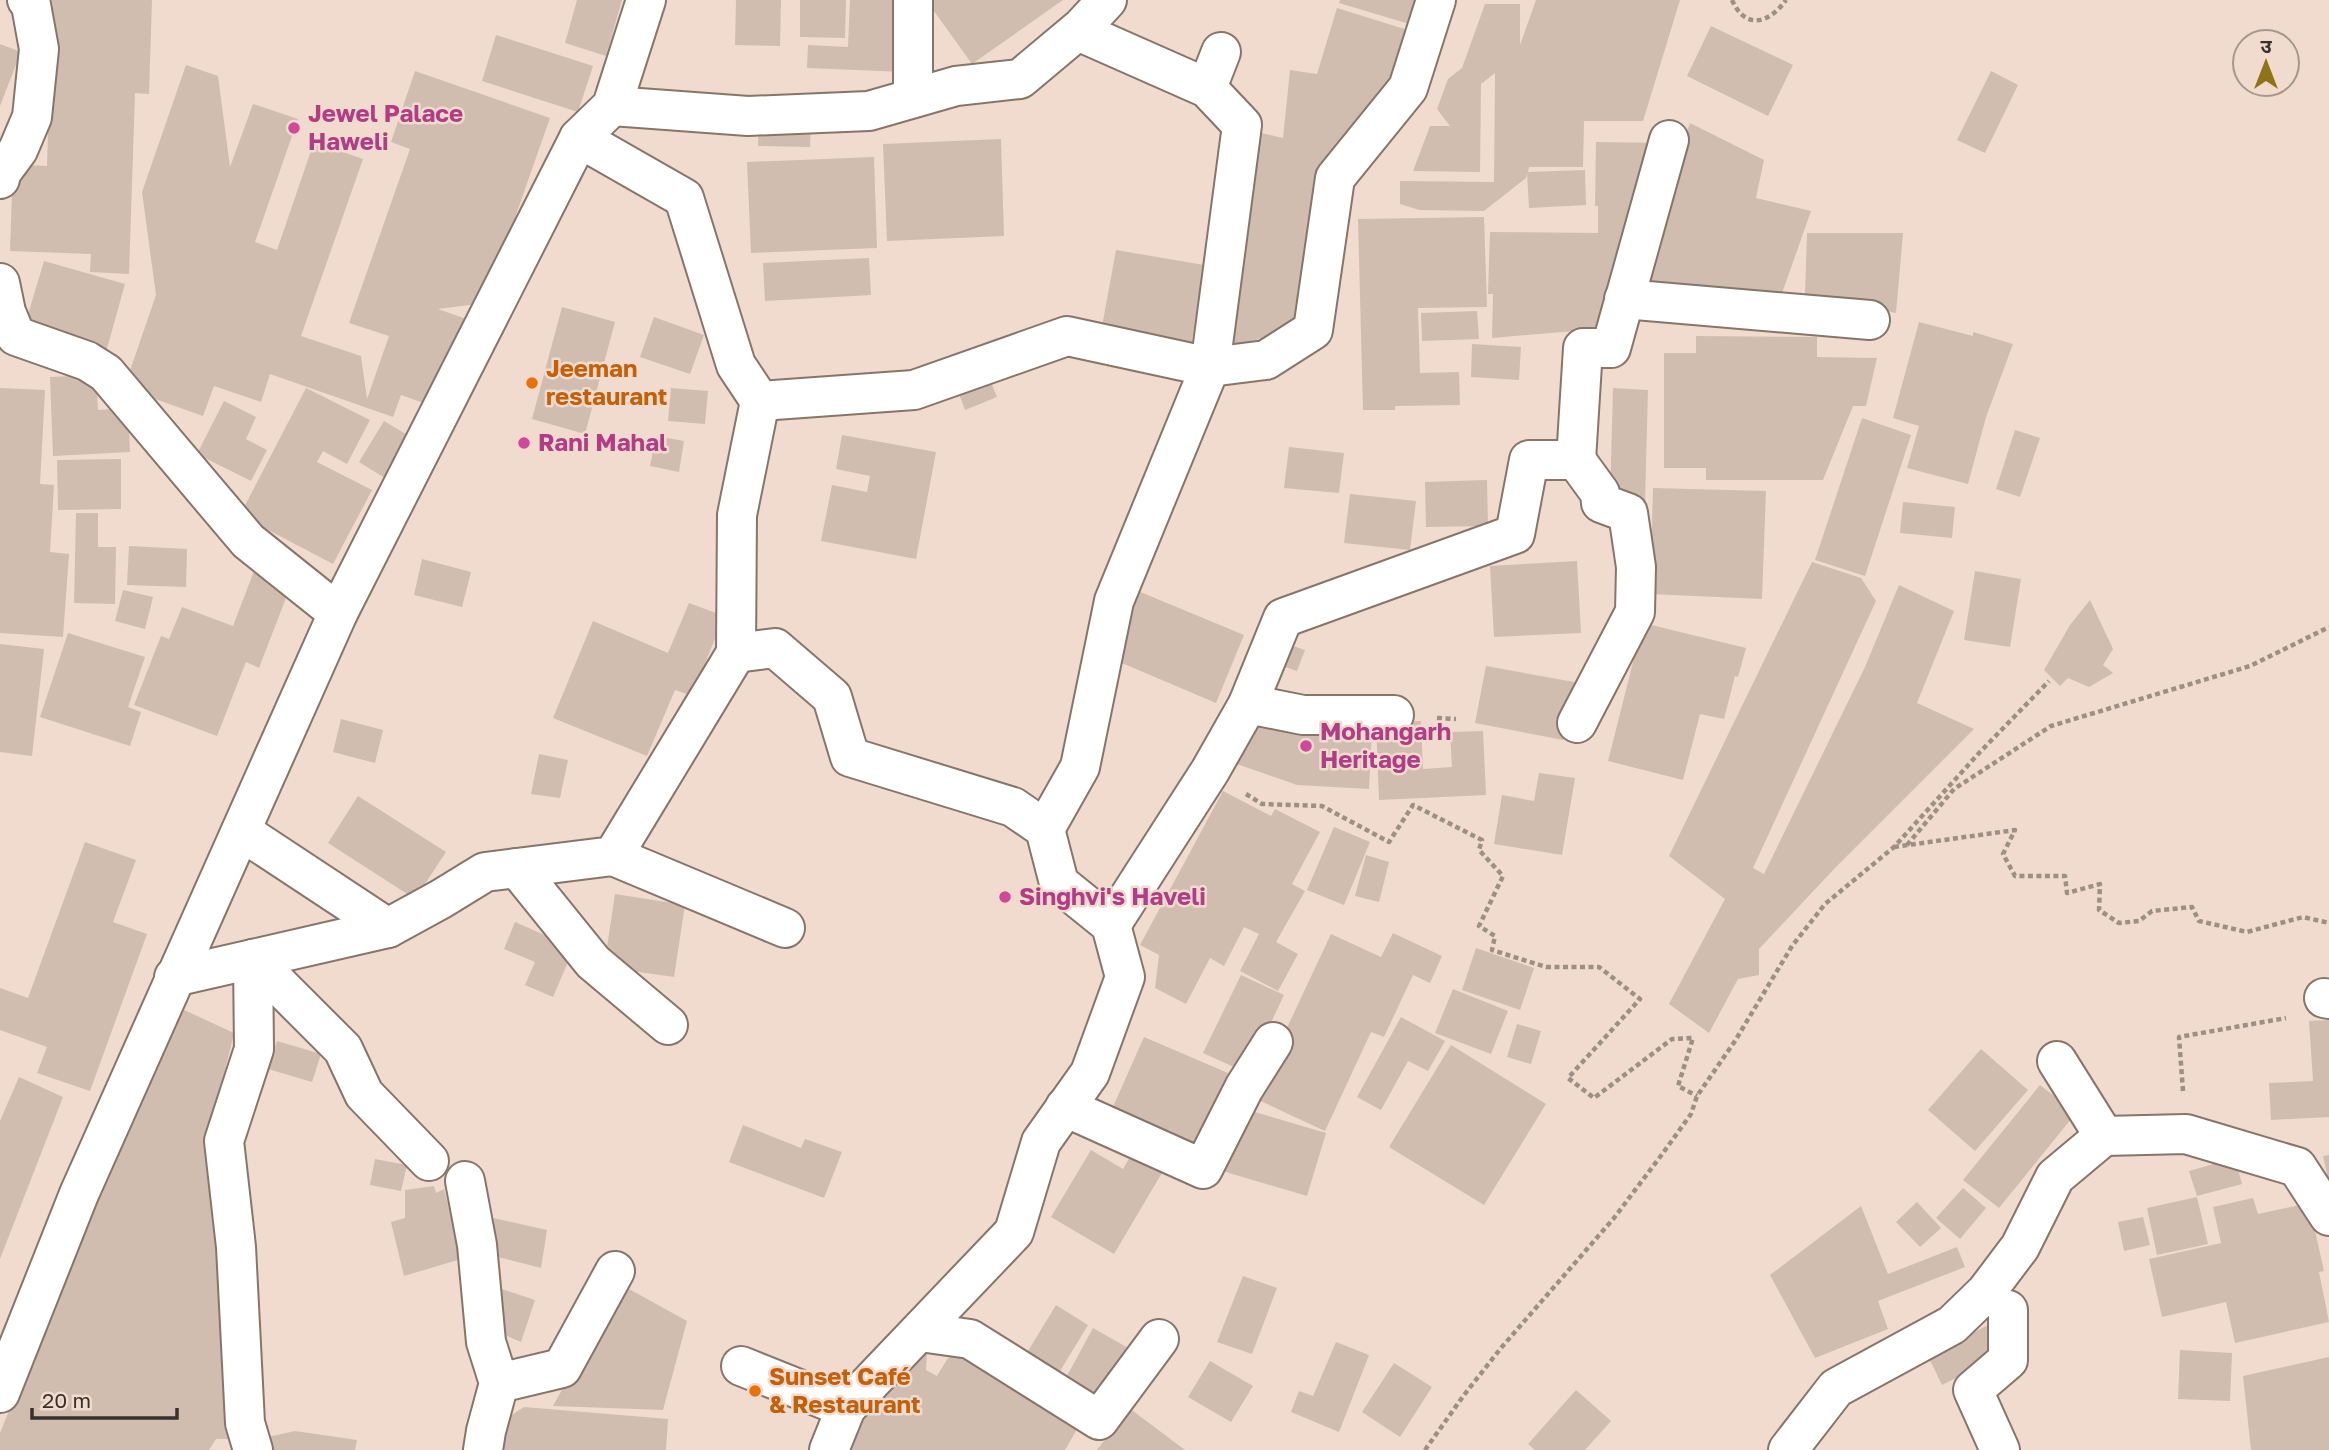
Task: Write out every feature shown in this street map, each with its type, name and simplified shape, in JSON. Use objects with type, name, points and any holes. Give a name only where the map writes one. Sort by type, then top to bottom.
[{"type":"street","points":[[0,179],[1,173],[19,150],[32,117],[39,49],[31,5],[27,0]]},
{"type":"street","points":[[0,1393],[79,1194],[338,613],[579,138],[612,106],[646,0]]},
{"type":"street","points":[[913,98],[914,0]]},
{"type":"street","points":[[612,106],[748,116],[869,111],[956,86],[1020,79],[1078,31],[1107,0]]},
{"type":"street","points":[[760,401],[914,390],[1067,336],[1209,367],[1266,360],[1312,330],[1335,178],[1408,88],[1436,0]]},
{"type":"street","points":[[1045,829],[1080,767],[1114,601],[1209,367],[1242,125],[1207,88],[1078,31]]},
{"type":"street","points":[[1207,88],[1221,52]]},
{"type":"street","points":[[579,138],[684,198],[736,365],[760,401],[737,515],[736,653],[612,856]]},
{"type":"street","points":[[1577,723],[1635,612],[1636,567],[1628,513],[1601,503],[1600,492],[1576,460],[1583,348],[1611,348],[1669,140]]},
{"type":"street","points":[[0,283],[6,312],[16,336],[87,361],[106,373],[248,541],[338,613]]},
{"type":"street","points":[[1624,299],[1870,320]]},
{"type":"street","points":[[1111,925],[1210,771],[1248,704],[1283,618],[1515,534],[1529,460],[1576,460]]},
{"type":"street","points":[[736,653],[775,648],[832,697],[850,757],[1013,807],[1045,829],[1059,883],[1111,925],[1125,977],[1090,1073],[1041,1142],[1014,1232],[846,1408],[830,1450]]},
{"type":"street","points":[[1248,704],[1303,715],[1394,715]]},
{"type":"street","points":[[241,831],[388,928]]},
{"type":"street","points":[[174,977],[388,928],[485,872],[612,856],[785,928]]},
{"type":"street","points":[[517,867],[593,962],[668,1025]]},
{"type":"street","points":[[253,959],[343,1049],[365,1094],[429,1161]]},
{"type":"street","points":[[243,1441],[236,1247],[225,1141],[254,1049],[253,959]]},
{"type":"street","points":[[1065,1107],[1203,1169],[1244,1088],[1273,1042]]},
{"type":"street","points":[[2057,1061],[2104,1136]]},
{"type":"street","points":[[1788,1450],[1836,1388],[1952,1325],[1986,1292],[2021,1247],[2054,1177],[2104,1136],[2186,1134],[2297,1167],[2329,1217]]},
{"type":"street","points":[[465,1181],[477,1245],[486,1342],[499,1382],[483,1450]]},
{"type":"street","points":[[499,1382],[562,1368],[615,1271]]},
{"type":"street","points":[[2000,1450],[1973,1390],[2008,1360],[2008,1310]]},
{"type":"street","points":[[920,1332],[970,1339],[1098,1420],[1159,1339]]},
{"type":"street","points":[[741,1366],[846,1408]]},
{"type":"path","points":[[1732,0],[1738,13],[1746,19],[1759,20],[1772,15],[1786,0]]},
{"type":"path","points":[[1907,845],[1954,789],[2051,726],[2250,666],[2329,627]]},
{"type":"path","points":[[1425,1450],[1501,1348],[1614,1218],[1691,1114],[1697,1096],[1735,1041],[1792,946],[1825,904],[1894,847],[2049,681]]},
{"type":"path","points":[[1210,771],[1262,804],[1322,806],[1389,842],[1413,805],[1482,840],[1479,850],[1503,876],[1479,926],[1495,936],[1492,950],[1546,967],[1599,967],[1640,999],[1568,1078],[1594,1098],[1672,1039],[1693,1038],[1678,1086],[1697,1096]]},
{"type":"path","points":[[1894,847],[2015,830],[2003,854],[2015,876],[2066,876],[2067,893],[2099,884],[2099,910],[2119,923],[2139,921],[2152,911],[2192,907],[2199,921],[2247,932],[2303,917],[2329,923]]},
{"type":"path","points":[[2186,1134],[2179,1037],[2284,1020],[2327,998]]},
{"type":"building","points":[[52,0],[152,0],[149,94],[135,93],[129,274],[90,272],[91,254],[10,251],[13,164],[47,166]]},
{"type":"building","points":[[577,0],[622,0],[606,56],[565,43]]},
{"type":"building","points":[[736,0],[781,0],[780,46],[735,45]]},
{"type":"building","points":[[800,0],[846,0],[845,38],[800,37]]},
{"type":"building","points":[[850,0],[907,0],[904,72],[807,68],[808,45],[848,47]]},
{"type":"building","points":[[926,0],[1063,0],[972,64]]},
{"type":"building","points":[[1340,0],[1424,0],[1416,26],[1339,3]]},
{"type":"building","points":[[1536,0],[1680,0],[1643,121],[1584,121],[1583,167],[1529,167],[1528,172],[1585,170],[1586,205],[1529,208],[1527,173],[1526,178],[1484,211],[1419,210],[1400,204],[1400,181],[1494,182],[1495,73],[1481,84],[1480,172],[1413,171],[1430,126],[1450,126],[1437,109],[1448,79],[1462,68],[1485,4],[1520,4],[1520,45]]},
{"type":"building","points":[[1337,8],[1414,32],[1393,95],[1363,126],[1303,324],[1218,353],[1249,130],[1283,138],[1290,70],[1317,74]]},
{"type":"building","points":[[1711,26],[1793,65],[1768,116],[1687,76]]},
{"type":"building","points":[[496,35],[593,66],[578,112],[482,81]]},
{"type":"building","points":[[0,44],[21,52],[0,106]]},
{"type":"building","points":[[186,65],[218,76],[230,167],[253,104],[298,119],[255,242],[277,250],[314,142],[363,159],[301,336],[361,356],[367,399],[389,336],[349,323],[410,149],[391,142],[415,71],[550,118],[485,303],[438,309],[469,320],[438,408],[401,395],[393,417],[270,374],[261,402],[214,386],[203,416],[124,388],[156,295],[142,192]]},
{"type":"building","points":[[1991,71],[2018,85],[1985,153],[1957,140]]},
{"type":"building","points":[[759,119],[811,121],[810,147],[758,146]]},
{"type":"building","points":[[1690,123],[1764,160],[1756,198],[1811,211],[1780,299],[1647,285],[1666,193]]},
{"type":"building","points":[[1001,139],[1004,236],[887,241],[883,144]]},
{"type":"building","points":[[1596,142],[1663,143],[1609,328],[1492,338],[1493,294],[1488,294],[1490,232],[1598,233],[1598,206],[1595,206]]},
{"type":"building","points":[[874,157],[877,248],[751,253],[747,162]]},
{"type":"building","points":[[1484,217],[1487,307],[1418,308],[1420,373],[1459,372],[1460,405],[1395,406],[1395,410],[1363,410],[1358,219]]},
{"type":"building","points":[[1807,233],[1903,233],[1896,313],[1805,296]]},
{"type":"building","points":[[1116,250],[1204,265],[1191,347],[1101,332]]},
{"type":"building","points":[[869,258],[871,295],[765,301],[763,263]]},
{"type":"building","points":[[44,261],[125,284],[106,352],[24,328]]},
{"type":"building","points":[[562,307],[615,322],[585,434],[532,419]]},
{"type":"building","points":[[1477,311],[1479,339],[1422,341],[1421,313]]},
{"type":"building","points":[[654,317],[704,335],[690,374],[640,357]]},
{"type":"building","points":[[1919,322],[1973,336],[1973,332],[2013,344],[1986,417],[1968,484],[1907,468],[1919,426],[1893,418]]},
{"type":"building","points":[[1696,336],[1817,337],[1817,357],[1877,358],[1866,406],[1853,406],[1823,480],[1706,480],[1706,468],[1664,468],[1664,353],[1696,353]]},
{"type":"building","points":[[1472,344],[1521,347],[1519,380],[1471,377]]},
{"type":"building","points":[[986,370],[997,397],[965,410],[955,383]]},
{"type":"building","points":[[96,375],[98,410],[128,408],[130,452],[53,456],[50,377]]},
{"type":"building","points":[[0,388],[45,390],[40,484],[54,485],[50,552],[69,554],[63,637],[0,633]]},
{"type":"building","points":[[306,388],[370,420],[347,464],[323,451],[317,462],[372,490],[333,564],[240,515]]},
{"type":"building","points":[[671,388],[708,391],[705,424],[668,421]]},
{"type":"building","points":[[1613,388],[1648,390],[1645,502],[1610,501]]},
{"type":"building","points":[[224,401],[256,417],[246,439],[267,450],[251,481],[197,454]]},
{"type":"building","points":[[1862,418],[1911,435],[1865,576],[1815,560]]},
{"type":"building","points":[[384,421],[414,439],[388,480],[359,462]]},
{"type":"building","points":[[2015,430],[2040,438],[2020,497],[1996,489]]},
{"type":"building","points":[[842,435],[936,452],[916,559],[821,541],[832,485],[867,492],[870,476],[836,469]]},
{"type":"building","points":[[656,436],[684,441],[679,472],[650,466]]},
{"type":"building","points":[[1289,447],[1344,453],[1339,493],[1284,488]]},
{"type":"building","points":[[121,459],[121,509],[58,510],[57,460]]},
{"type":"building","points":[[1487,480],[1488,526],[1426,527],[1425,482]]},
{"type":"building","points":[[1653,488],[1766,491],[1762,599],[1650,594]]},
{"type":"building","points":[[1350,494],[1416,501],[1410,550],[1344,543]]},
{"type":"building","points":[[1903,502],[1955,507],[1952,538],[1900,533]]},
{"type":"building","points":[[76,513],[98,513],[98,547],[116,547],[115,604],[74,603]]},
{"type":"building","points":[[129,546],[187,549],[186,587],[127,585]]},
{"type":"building","points":[[422,559],[471,572],[462,607],[414,595]]},
{"type":"building","points":[[1577,561],[1581,633],[1494,637],[1490,566]]},
{"type":"building","points":[[1812,562],[1861,578],[1876,601],[1753,868],[1764,874],[1865,667],[1899,585],[1954,611],[1917,703],[1974,729],[1834,869],[1759,949],[1759,975],[1738,979],[1709,1033],[1669,1004],[1725,899],[1669,856]]},
{"type":"building","points":[[254,571],[291,585],[259,668],[246,662],[217,736],[134,705],[161,636],[169,639],[182,607],[233,626]]},
{"type":"building","points":[[1975,571],[2021,579],[2010,647],[1964,640]]},
{"type":"building","points":[[123,590],[153,597],[145,629],[115,621]]},
{"type":"building","points":[[1138,591],[1244,635],[1216,703],[1110,658]]},
{"type":"building","points":[[2090,600],[2113,649],[2103,665],[2113,673],[2089,687],[2068,678],[2060,686],[2044,670],[2070,625]]},
{"type":"building","points":[[689,603],[724,616],[692,696],[675,690],[647,756],[553,718],[593,621],[668,653]]},
{"type":"building","points":[[1643,623],[1746,648],[1738,677],[1735,676],[1724,719],[1700,714],[1683,780],[1608,761]]},
{"type":"building","points":[[68,633],[145,657],[128,707],[141,712],[130,746],[40,717]]},
{"type":"building","points":[[1281,642],[1305,650],[1297,671],[1273,663]]},
{"type":"building","points":[[0,644],[44,649],[32,756],[0,752]]},
{"type":"building","points":[[1486,666],[1574,682],[1563,740],[1475,723]]},
{"type":"building","points":[[341,719],[383,730],[375,763],[333,752]]},
{"type":"building","points":[[1421,721],[1423,769],[1452,767],[1450,732],[1483,731],[1486,795],[1379,800],[1376,723]]},
{"type":"building","name":"Mohangarh Heritage","points":[[1252,724],[1372,730],[1369,789],[1297,785],[1234,763]]},
{"type":"building","points":[[539,754],[568,760],[560,798],[531,794]]},
{"type":"building","points":[[1539,773],[1575,778],[1562,855],[1494,844],[1502,795],[1534,801]]},
{"type":"building","points":[[1223,791],[1271,816],[1275,809],[1320,832],[1292,884],[1305,891],[1276,942],[1298,954],[1278,991],[1240,971],[1259,934],[1244,927],[1224,966],[1210,958],[1186,1004],[1155,988],[1159,955],[1140,945]]},
{"type":"building","points":[[358,796],[446,852],[415,899],[328,843]]},
{"type":"building","points":[[1334,827],[1370,842],[1344,905],[1307,890]]},
{"type":"building","points":[[85,842],[136,860],[113,922],[147,934],[90,1091],[37,1073],[47,1047],[0,1030],[0,988],[28,998]]},
{"type":"building","points":[[1366,855],[1389,862],[1379,902],[1355,896]]},
{"type":"building","points":[[615,894],[685,905],[674,977],[604,967]]},
{"type":"building","points":[[515,922],[574,948],[553,997],[525,985],[535,962],[504,949]]},
{"type":"building","points":[[1393,933],[1442,956],[1430,983],[1413,975],[1384,1037],[1371,1032],[1325,1131],[1254,1098],[1331,934],[1381,957]]},
{"type":"building","points":[[1476,948],[1534,968],[1520,1010],[1462,990]]},
{"type":"building","points":[[1241,975],[1284,995],[1247,1073],[1203,1053]]},
{"type":"building","points":[[1453,989],[1508,1011],[1491,1054],[1435,1033]]},
{"type":"building","points":[[182,1009],[234,1033],[216,1107],[224,1220],[230,1439],[216,1439],[209,1450],[0,1450],[0,1433],[90,1210]]},
{"type":"building","points":[[1401,1017],[1445,1041],[1428,1071],[1408,1061],[1381,1110],[1357,1097]]},
{"type":"building","points":[[2329,1020],[2329,1117],[2271,1120],[2269,1083],[2313,1081],[2309,1021]]},
{"type":"building","points":[[1517,1024],[1541,1031],[1531,1064],[1507,1057]]},
{"type":"building","points":[[1144,1037],[1235,1076],[1199,1157],[1108,1118]]},
{"type":"building","points":[[277,1041],[321,1054],[312,1082],[268,1069]]},
{"type":"building","points":[[1451,1045],[1546,1104],[1484,1205],[1389,1147]]},
{"type":"building","points":[[1981,1049],[2028,1090],[1975,1151],[1928,1110]]},
{"type":"building","points":[[19,1077],[63,1097],[0,1259],[0,1121]]},
{"type":"building","points":[[2040,1085],[2076,1113],[1999,1208],[1963,1180]]},
{"type":"building","points":[[1238,1107],[1326,1133],[1307,1196],[1219,1170]]},
{"type":"building","points":[[743,1125],[801,1148],[805,1139],[842,1152],[824,1198],[729,1162]]},
{"type":"building","points":[[1138,1143],[1169,1161],[1114,1254],[1051,1217],[1091,1150],[1123,1169]]},
{"type":"building","points":[[2329,1155],[2329,1178],[2328,1178],[2323,1156]]},
{"type":"building","points":[[2235,1158],[2242,1184],[2197,1196],[2189,1171]]},
{"type":"building","points":[[375,1159],[407,1165],[401,1191],[370,1185]]},
{"type":"building","points":[[434,1186],[436,1193],[444,1189],[461,1259],[404,1276],[391,1222],[405,1218],[405,1190]]},
{"type":"building","points":[[1963,1188],[1986,1208],[1960,1239],[1936,1218]]},
{"type":"building","points":[[2197,1197],[2208,1244],[2157,1255],[2147,1208]]},
{"type":"building","points":[[2253,1198],[2258,1214],[2309,1203],[2324,1271],[2319,1272],[2329,1322],[2235,1343],[2226,1302],[2162,1317],[2149,1259],[2221,1243],[2213,1207]]},
{"type":"building","points":[[1917,1202],[1941,1228],[1920,1247],[1896,1222]]},
{"type":"building","points":[[1861,1206],[1888,1274],[1957,1247],[1965,1267],[1878,1301],[1888,1329],[1815,1358],[1770,1275]]},
{"type":"building","points":[[484,1216],[547,1230],[541,1268],[486,1254]]},
{"type":"building","points":[[2143,1217],[2150,1245],[2124,1251],[2118,1222]]},
{"type":"building","points":[[1243,1276],[1277,1288],[1252,1354],[1217,1342]]},
{"type":"building","points":[[620,1284],[687,1321],[663,1410],[553,1406]]},
{"type":"building","points":[[499,1288],[535,1300],[521,1342],[493,1330]]},
{"type":"building","points":[[1056,1305],[1088,1325],[1054,1381],[1022,1361]]},
{"type":"building","points":[[1986,1326],[2001,1355],[1942,1385],[1928,1356]]},
{"type":"building","points":[[1093,1328],[1130,1349],[1099,1406],[1062,1385]]},
{"type":"building","points":[[1336,1342],[1369,1355],[1339,1432],[1291,1412],[1299,1391],[1313,1396]]},
{"type":"building","points":[[917,1347],[927,1355],[926,1370],[937,1376],[948,1358],[964,1350],[1080,1424],[1065,1450],[841,1450],[856,1413]]},
{"type":"building","points":[[2180,1350],[2232,1353],[2230,1401],[2178,1399]]},
{"type":"building","points":[[2329,1357],[2329,1450],[2251,1450],[2243,1376]]},
{"type":"building","points":[[1210,1361],[1253,1386],[1231,1422],[1188,1397]]},
{"type":"building","points":[[1394,1363],[1432,1387],[1400,1437],[1362,1412]]},
{"type":"building","points":[[1576,1390],[1611,1421],[1585,1450],[1535,1450],[1528,1444]]},
{"type":"building","points":[[524,1407],[668,1419],[666,1450],[492,1450],[495,1426]]},
{"type":"building","points":[[1129,1408],[1185,1450],[1097,1450]]},
{"type":"building","points":[[295,1431],[357,1440],[355,1450],[265,1450],[263,1438]]},
{"type":"place","name":"Jewel Palace Haweli","points":[[294,128]]},
{"type":"place","name":"Jeeman restaurant","points":[[532,383]]},
{"type":"place","name":"Rani Mahal","points":[[524,443]]},
{"type":"place","name":"Mohangarh Heritage","points":[[1306,746]]},
{"type":"place","name":"Singhvi's Haveli","points":[[1005,897]]},
{"type":"place","name":"Sunset Café & Restaurant","points":[[755,1391]]}]
